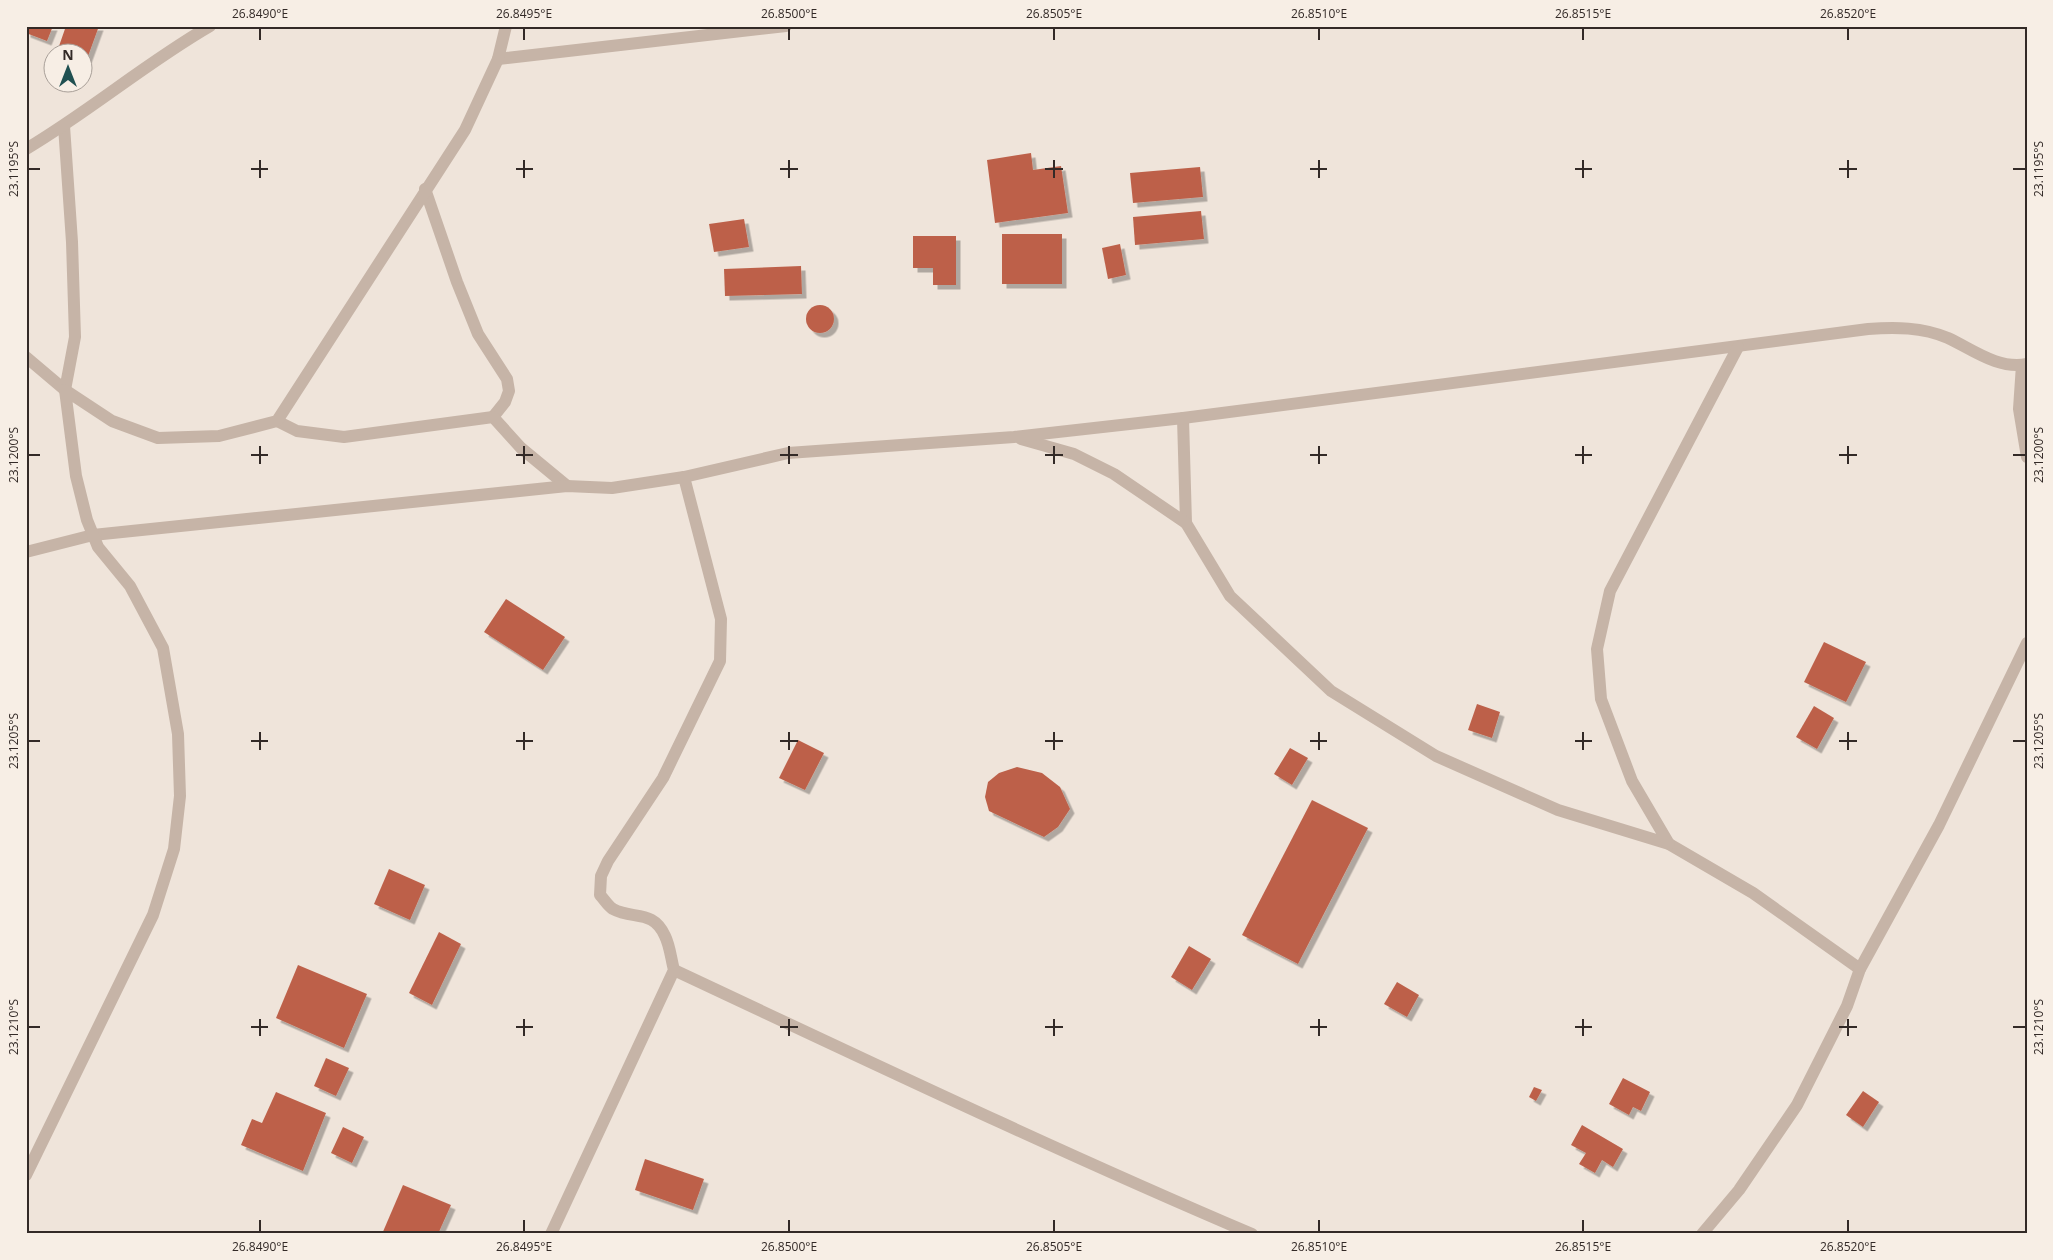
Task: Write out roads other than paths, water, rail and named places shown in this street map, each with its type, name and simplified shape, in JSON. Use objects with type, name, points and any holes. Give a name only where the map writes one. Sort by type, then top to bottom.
[{"type":"street","points":[[26,149],[64,126],[180,43],[210,26]]},
{"type":"street","points":[[277,421],[425,189],[465,130],[498,59],[506,26]]},
{"type":"street","points":[[498,59],[786,26]]},
{"type":"street","points":[[26,1175],[153,915],[174,849],[180,796],[178,734],[163,648],[130,586],[98,547],[87,520],[76,476],[65,390],[75,337],[72,242],[64,126]]},
{"type":"street","points":[[26,357],[65,390],[112,421],[158,438],[219,436],[277,421],[297,431],[344,437],[493,417],[505,402],[509,392],[508,379],[478,334],[457,282],[425,189]]},
{"type":"street","points":[[26,552],[93,535],[567,486],[612,488],[684,477],[788,453],[1014,437],[1183,418],[1868,329],[1904,327],[1947,338],[1987,359],[2025,365],[2019,409],[2027,457]]},
{"type":"street","points":[[1669,844],[1632,781],[1601,699],[1597,649],[1610,591],[1738,347]]},
{"type":"street","points":[[493,417],[521,448],[567,486]]},
{"type":"street","points":[[1183,418],[1186,523]]},
{"type":"street","points":[[1014,437],[1074,454],[1114,474],[1186,523],[1230,596],[1331,691],[1445,760],[1558,810],[1669,844],[1753,893],[1860,968]]},
{"type":"street","points":[[551,1234],[674,970],[665,935],[652,919],[641,914],[627,914],[612,908],[600,895],[601,876],[608,862],[663,778],[720,661],[721,619],[684,477]]},
{"type":"street","points":[[1702,1234],[1739,1190],[1797,1105],[1847,1006],[1860,968],[1939,825],[2027,643]]},
{"type":"street","points":[[674,970],[1131,1182],[1252,1234]]}]
